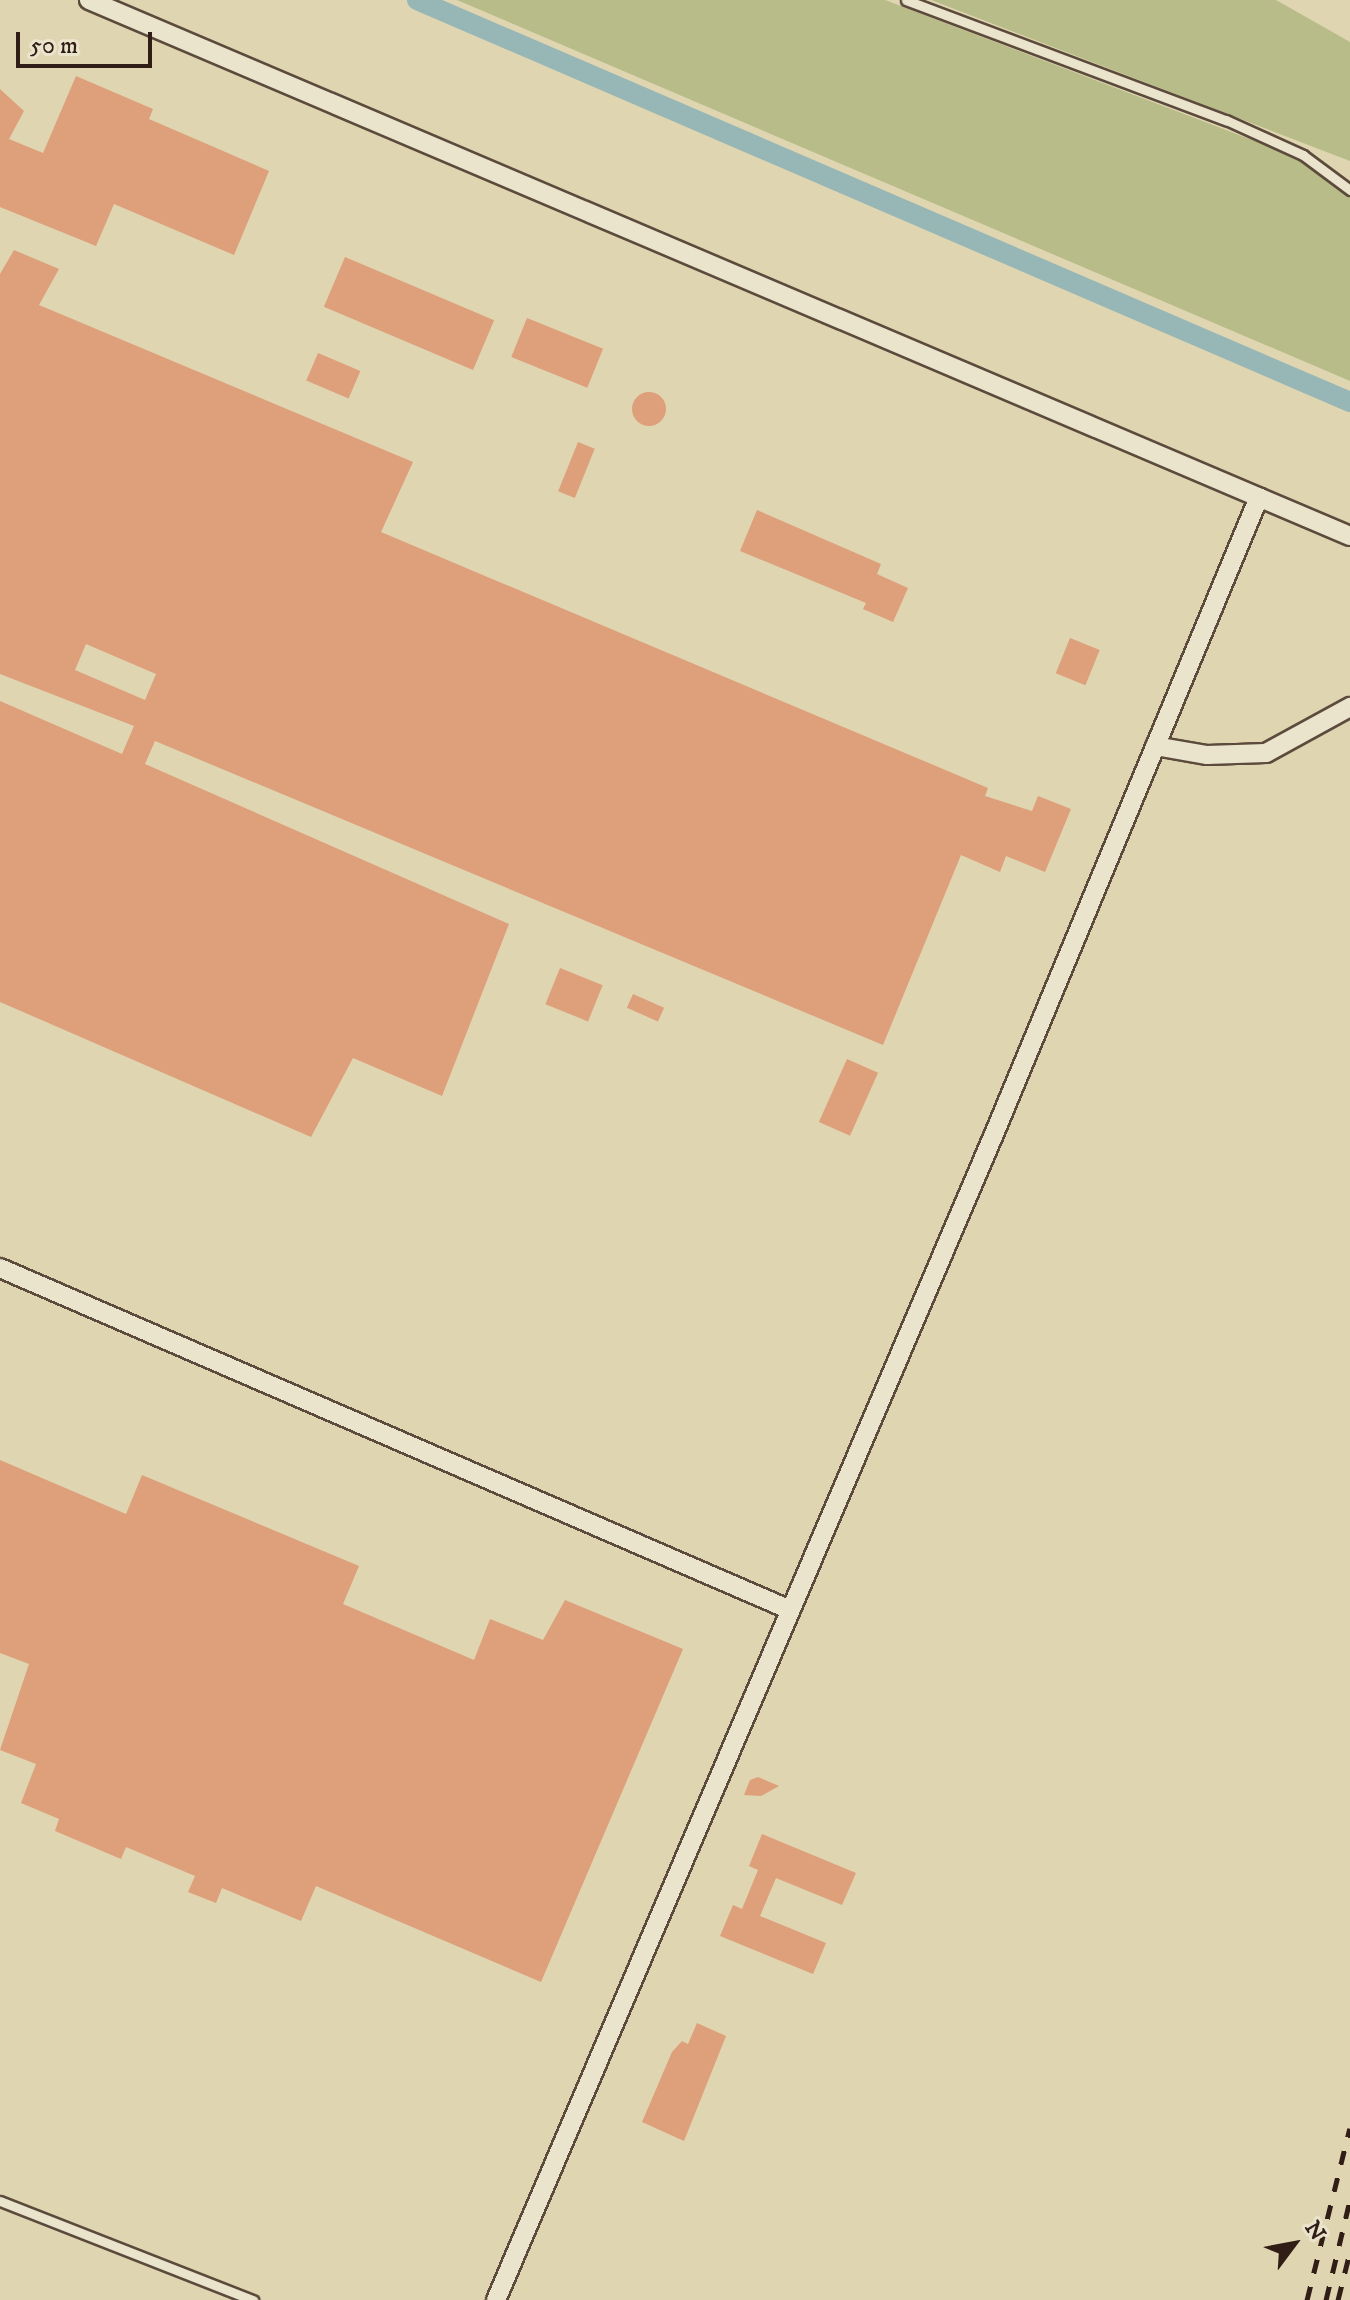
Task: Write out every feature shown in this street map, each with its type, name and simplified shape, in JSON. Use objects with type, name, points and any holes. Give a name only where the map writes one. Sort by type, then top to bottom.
[{"type":"street","points":[[89,0],[1350,536]]},
{"type":"street","points":[[496,2300],[788,1609],[992,1139],[1259,497]]},
{"type":"street","points":[[1155,746],[1207,755],[1266,753],[1350,707]]},
{"type":"street","points":[[0,1268],[788,1609]]},
{"type":"lane","points":[[906,0],[1226,120],[1303,155],[1350,190]]},
{"type":"lane","points":[[0,2201],[253,2300]]},
{"type":"green space","points":[[457,0],[885,0],[1331,170],[1350,196],[1350,381]]},
{"type":"green space","points":[[931,0],[1276,0],[1350,42],[1350,161]]},
{"type":"building","points":[[76,76],[153,109],[149,119],[269,171],[234,255],[114,204],[96,246],[0,207],[0,89],[24,111],[9,139],[43,153]]},
{"type":"building","points":[[14,250],[59,269],[39,305],[413,462],[381,532],[988,788],[985,796],[1032,811],[1038,796],[1071,809],[1045,872],[1006,856],[1000,872],[961,855],[883,1045],[155,741],[145,764],[509,924],[442,1096],[353,1058],[311,1137],[0,1002],[0,701],[122,754],[134,726],[0,674],[0,274]],"holes":[[[86,644],[156,674],[145,700],[75,670]]]},
{"type":"building","points":[[345,257],[494,320],[473,370],[324,307]]},
{"type":"building","points":[[527,318],[603,349],[587,388],[511,357]]},
{"type":"building","points":[[318,353],[360,371],[349,399],[306,381]]},
{"type":"building","points":[[649,392],[661,397],[666,409],[661,421],[649,426],[637,421],[632,409],[637,397]]},
{"type":"building","points":[[578,442],[595,449],[575,498],[558,491]]},
{"type":"building","points":[[757,510],[881,564],[877,574],[908,588],[893,622],[863,609],[866,603],[740,551]]},
{"type":"building","points":[[1070,638],[1100,650],[1085,685],[1056,673]]},
{"type":"building","points":[[560,968],[603,985],[588,1021],[545,1004]]},
{"type":"building","points":[[633,994],[664,1008],[658,1022],[627,1008]]},
{"type":"building","points":[[847,1059],[878,1073],[850,1136],[819,1122]]},
{"type":"building","points":[[0,1460],[126,1514],[142,1475],[359,1566],[343,1604],[474,1660],[490,1619],[543,1640],[565,1600],[683,1649],[541,1982],[316,1886],[301,1921],[222,1888],[216,1903],[188,1892],[195,1876],[126,1847],[121,1859],[55,1831],[59,1819],[21,1803],[36,1764],[0,1750],[29,1664],[0,1653]]},
{"type":"building","points":[[758,1777],[779,1786],[761,1796],[744,1795],[750,1780]]},
{"type":"building","points":[[762,1834],[856,1873],[842,1905],[776,1878],[760,1916],[826,1943],[813,1974],[720,1936],[733,1905],[742,1909],[758,1870],[749,1866]]},
{"type":"building","points":[[697,2023],[726,2036],[684,2141],[642,2122],[672,2052],[682,2041],[688,2044]]},
{"type":"waterway","points":[[417,0],[1350,402]]},
{"type":"railway","points":[[1307,2300],[1350,2128]]},
{"type":"railway","points":[[1326,2300],[1350,2200]]},
{"type":"railway","points":[[1338,2300],[1350,2252]]}]
